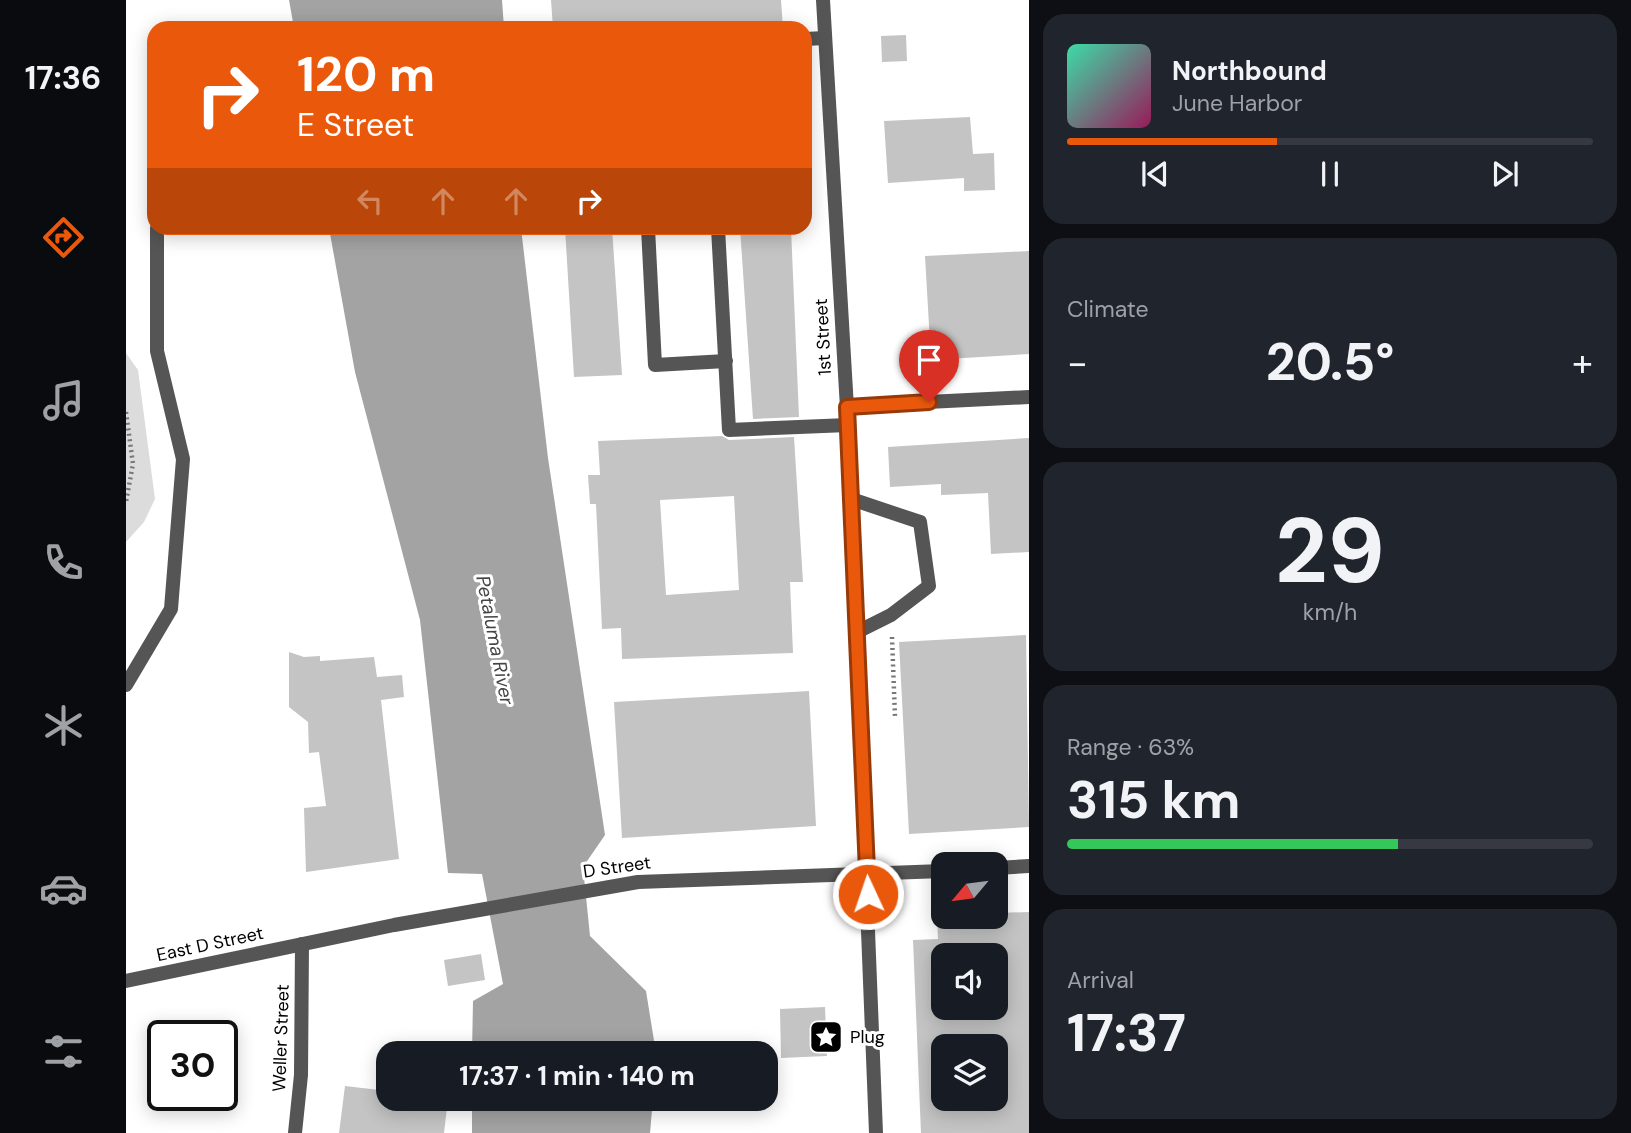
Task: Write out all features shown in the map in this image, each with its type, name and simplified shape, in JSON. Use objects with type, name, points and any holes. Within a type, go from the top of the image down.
[{"type":"street","name":"1st Street","points":[[823,0],[848,425],[876,1133]]},
{"type":"street","points":[[812,39],[825,38]]},
{"type":"street","points":[[126,685],[172,609],[183,458],[157,351],[157,235]]},
{"type":"street","points":[[648,235],[656,365],[726,361]]},
{"type":"street","points":[[718,235],[729,430],[848,425]]},
{"type":"street","points":[[847,407],[1029,397]]},
{"type":"street","points":[[851,499],[919,522],[929,586],[891,615],[857,632]]},
{"type":"street","points":[[1008,867],[1029,866]]},
{"type":"street","name":"D Street","points":[[302,944],[638,882],[931,872]]},
{"type":"street","name":"East D Street","points":[[126,981],[302,944]]},
{"type":"street","name":"Weller Street","points":[[295,1133],[301,1075],[302,944]]},
{"type":"path","points":[[126,412],[133,464],[126,502]]},
{"type":"path","points":[[891,615],[895,717]]},
{"type":"shaded area","points":[[126,353],[138,370],[155,499],[144,522],[126,542]]},
{"type":"water","points":[[289,0],[502,0],[504,21],[293,21]]},
{"type":"water","name":"Petaluma River","points":[[330,235],[522,235],[548,458],[605,835],[583,867],[590,936],[646,991],[654,1041],[472,1041],[473,1001],[503,984],[482,874],[448,873],[420,620],[355,372]]},
{"type":"water","points":[[472,1111],[652,1111],[650,1133],[472,1133]]},
{"type":"building","points":[[551,0],[781,0],[782,21],[552,21]]},
{"type":"building","points":[[906,35],[907,61],[882,62],[881,36]]},
{"type":"building","points":[[970,117],[973,154],[994,153],[995,190],[964,191],[964,178],[888,183],[884,121]]},
{"type":"building","points":[[565,235],[612,235],[622,375],[574,377]]},
{"type":"building","points":[[740,235],[791,235],[799,417],[753,419]]},
{"type":"building","points":[[1029,251],[1029,354],[931,360],[925,256]]},
{"type":"building","points":[[722,436],[729,440],[794,437],[803,582],[790,582],[793,653],[622,659],[621,628],[602,629],[596,504],[590,504],[588,475],[600,475],[598,441]],"holes":[[[734,496],[739,590],[666,595],[660,500]]]},
{"type":"building","points":[[1029,438],[1029,552],[991,554],[988,493],[941,495],[941,484],[890,487],[888,447]]},
{"type":"building","points":[[1026,635],[1029,827],[909,834],[899,642]]},
{"type":"building","points":[[289,652],[304,657],[320,656],[320,661],[374,657],[377,677],[402,675],[404,697],[381,700],[399,859],[306,872],[304,808],[326,806],[319,752],[309,753],[308,722],[289,707]]},
{"type":"building","points":[[809,691],[816,826],[622,838],[614,702]]},
{"type":"building","points":[[1029,912],[1029,1133],[921,1133],[913,940],[938,939],[938,929],[1008,929],[1008,913]]},
{"type":"building","points":[[481,954],[485,980],[448,986],[444,960]]},
{"type":"building","points":[[825,1007],[827,1056],[781,1058],[780,1009]]},
{"type":"building","points":[[345,1086],[376,1090],[376,1111],[447,1111],[444,1133],[339,1133]]},
{"type":"place","name":"Plug","points":[[826,1037]]},
{"type":"route","points":[[868,894],[847,407],[929,402]]}]
